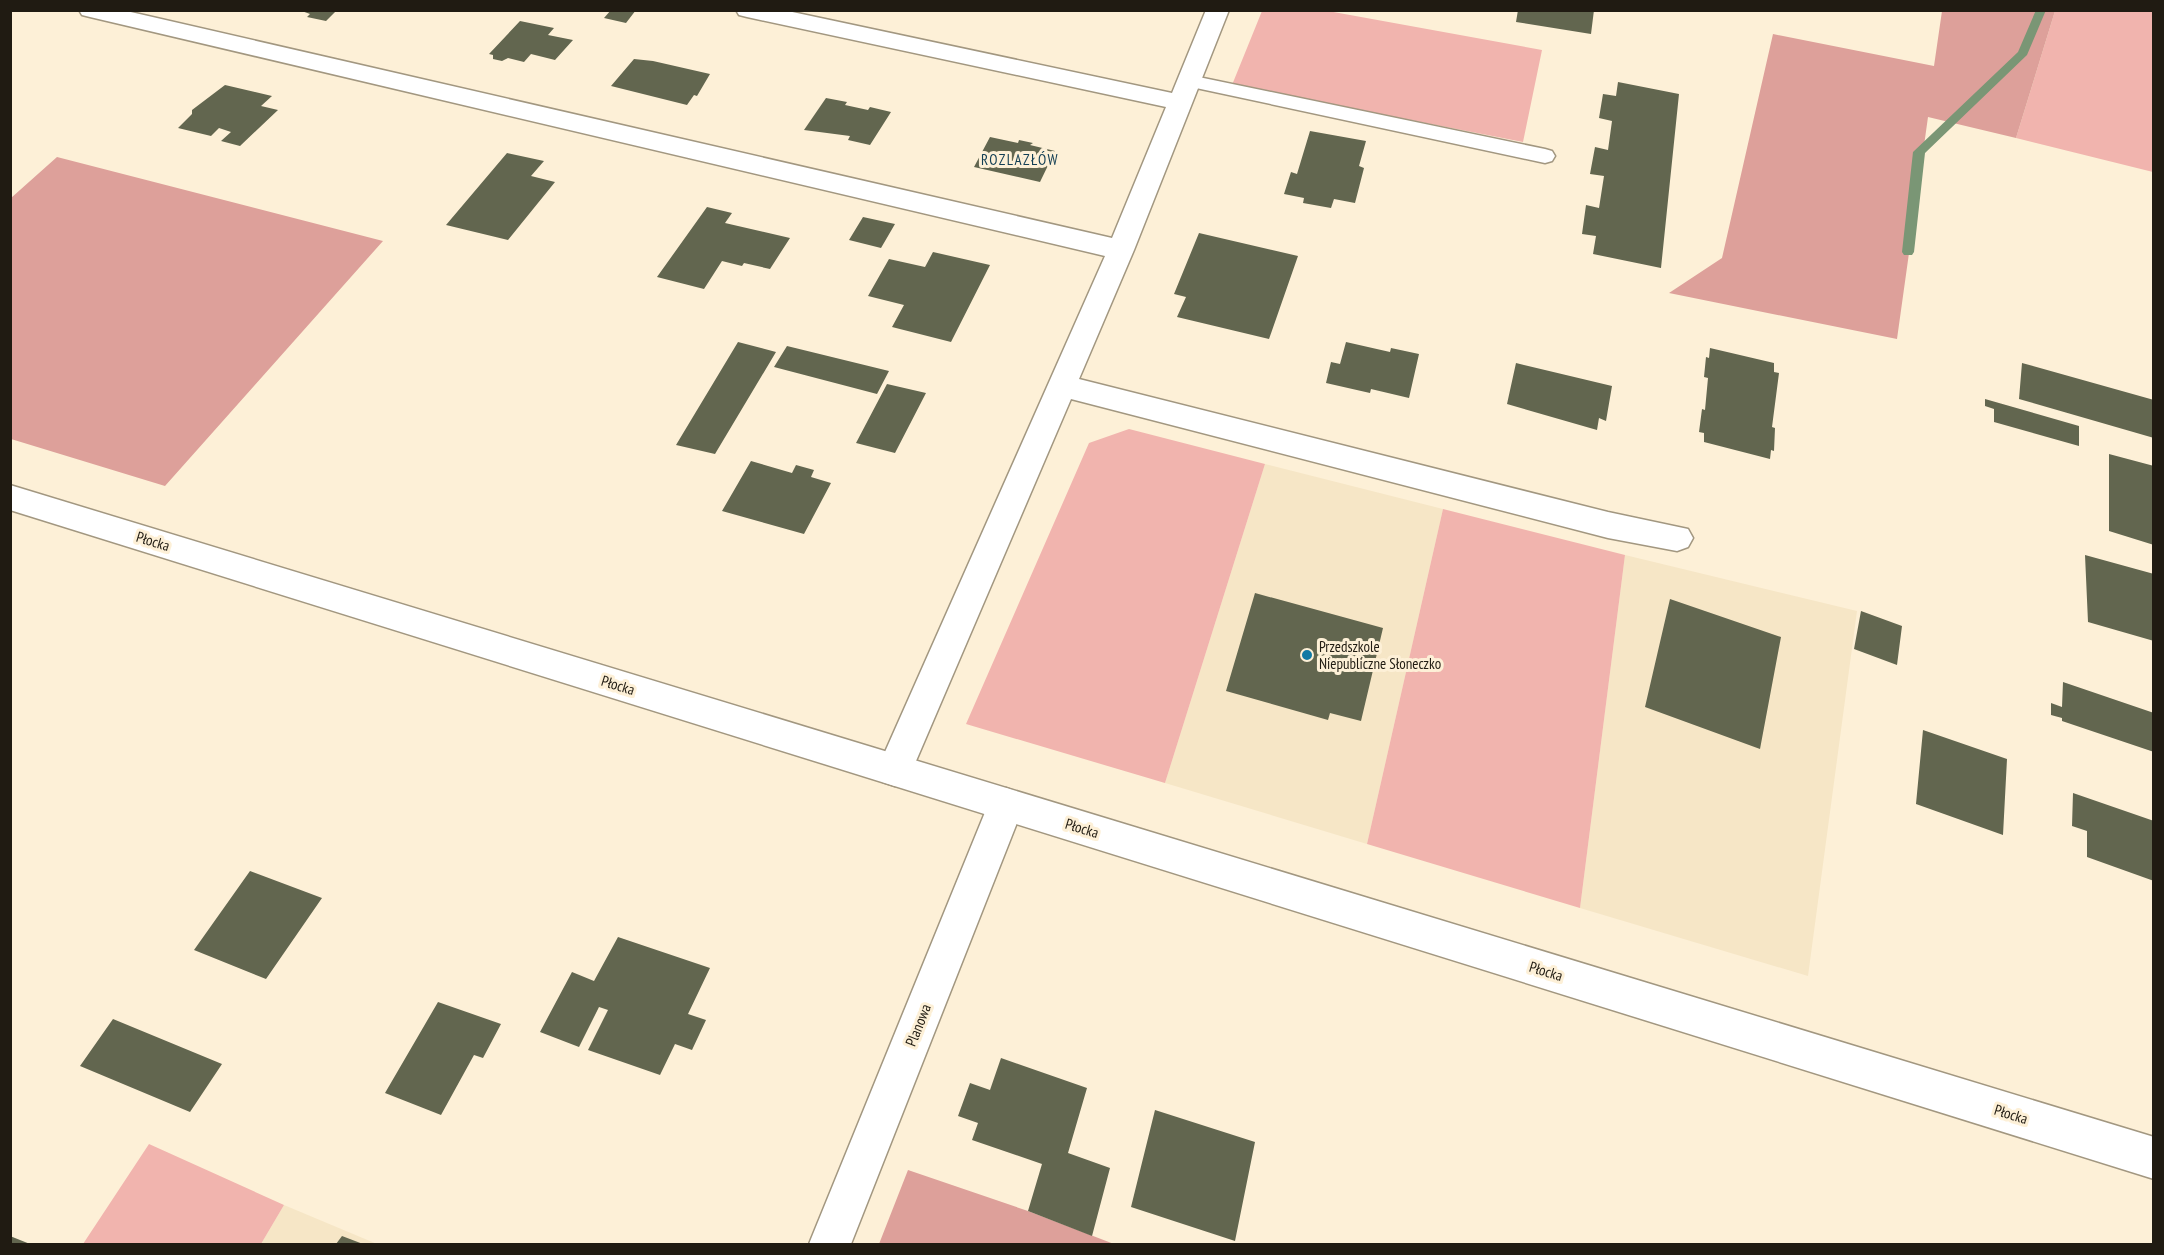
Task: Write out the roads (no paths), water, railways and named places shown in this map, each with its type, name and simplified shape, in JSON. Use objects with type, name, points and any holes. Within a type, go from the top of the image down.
[{"type":"street","points":[[90,10],[1121,250]]},
{"type":"street","points":[[747,10],[1184,92]]},
{"type":"street","points":[[895,770],[1121,250],[1218,10]]},
{"type":"street","points":[[1063,386],[1608,525],[1677,538]]},
{"type":"street","name":"Płocka","points":[[10,497],[2154,1158]]},
{"type":"street","name":"Planowa","points":[[830,1245],[1006,805]]},
{"type":"lane","points":[[1184,92],[1545,156]]},
{"type":"waterway","points":[[1908,252],[1919,152],[2023,53],[2041,10]]},
{"type":"place","name":"Przedszkole Niepubliczne Słoneczko","points":[[1307,655]]},
{"type":"district","name":"ROZLAZŁÓW","points":[[1020,159]]}]
